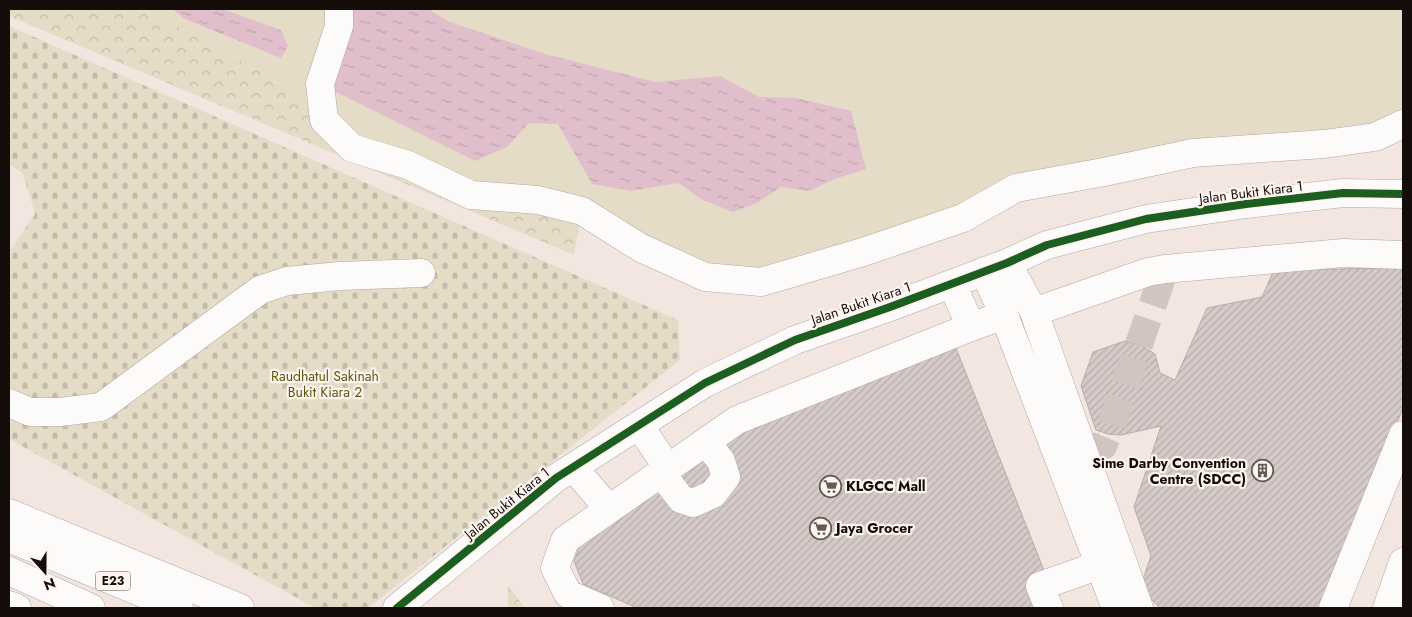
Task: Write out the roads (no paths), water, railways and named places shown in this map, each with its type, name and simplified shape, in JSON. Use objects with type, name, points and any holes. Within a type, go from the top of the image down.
[{"type":"main road","points":[[339,9],[339,26],[320,84],[324,120],[352,148],[408,165],[472,195],[538,200],[582,211],[641,248],[705,277],[761,282],[863,252],[963,218],[1016,188],[1192,153],[1324,144],[1375,137],[1403,124]]},
{"type":"main road","name":"Jalan Bukit Kiara 1","points":[[397,608],[556,478],[705,383],[795,340],[952,284],[1046,245],[1146,219],[1246,204],[1343,193],[1403,194]]},
{"type":"main road","points":[[1034,312],[1148,272],[1165,269],[1343,253],[1403,254]]},
{"type":"main road","points":[[996,267],[1034,312],[1139,608]]},
{"type":"main road","points":[[996,267],[1004,315],[1116,608]]},
{"type":"main road","points":[[9,403],[30,412],[60,412],[101,407],[260,290],[288,281],[340,276],[421,273]]},
{"type":"main road","points":[[952,284],[971,327]]},
{"type":"main road","points":[[600,608],[568,594],[555,568],[564,540],[660,464],[706,442],[737,420],[1004,315]]},
{"type":"main road","points":[[639,426],[680,500],[693,503],[713,494],[726,477],[722,461],[706,442]]},
{"type":"main road","points":[[1333,608],[1403,435]]},
{"type":"main road","points":[[574,467],[603,502]]},
{"type":"main road","points":[[9,513],[240,608]]},
{"type":"main road","name":"E23","points":[[9,538],[179,608]]},
{"type":"main road","points":[[1387,608],[1403,562]]},
{"type":"main road","points":[[1050,608],[1040,586],[1100,565]]},
{"type":"main road","name":"E23","points":[[19,575],[91,608]]},
{"type":"main road","name":"Jalan Bukit Kiara 1","points":[[423,608],[435,578]]},
{"type":"main road","points":[[9,604],[17,608]]},
{"type":"water","points":[[172,9],[222,9],[281,30],[288,46],[281,58],[185,19]]},
{"type":"water","points":[[343,9],[428,9],[450,22],[545,54],[655,82],[720,76],[759,97],[796,98],[851,111],[866,169],[835,179],[809,191],[781,187],[757,203],[733,212],[703,200],[678,183],[631,191],[592,184],[558,124],[529,123],[507,147],[475,161],[322,85]]},
{"type":"tunnel","points":[[1085,452],[1103,446],[1165,269]]},
{"type":"place","name":"Sime Darby Convention Centre (SDCC)","points":[[1262,471]]},
{"type":"place","name":"KLGCC Mall","points":[[830,486]]},
{"type":"place","name":"Jaya Grocer","points":[[820,528]]},
{"type":"park label","name":"Raudhatul Sakinah Bukit Kiara 2","points":[[325,384]]}]
